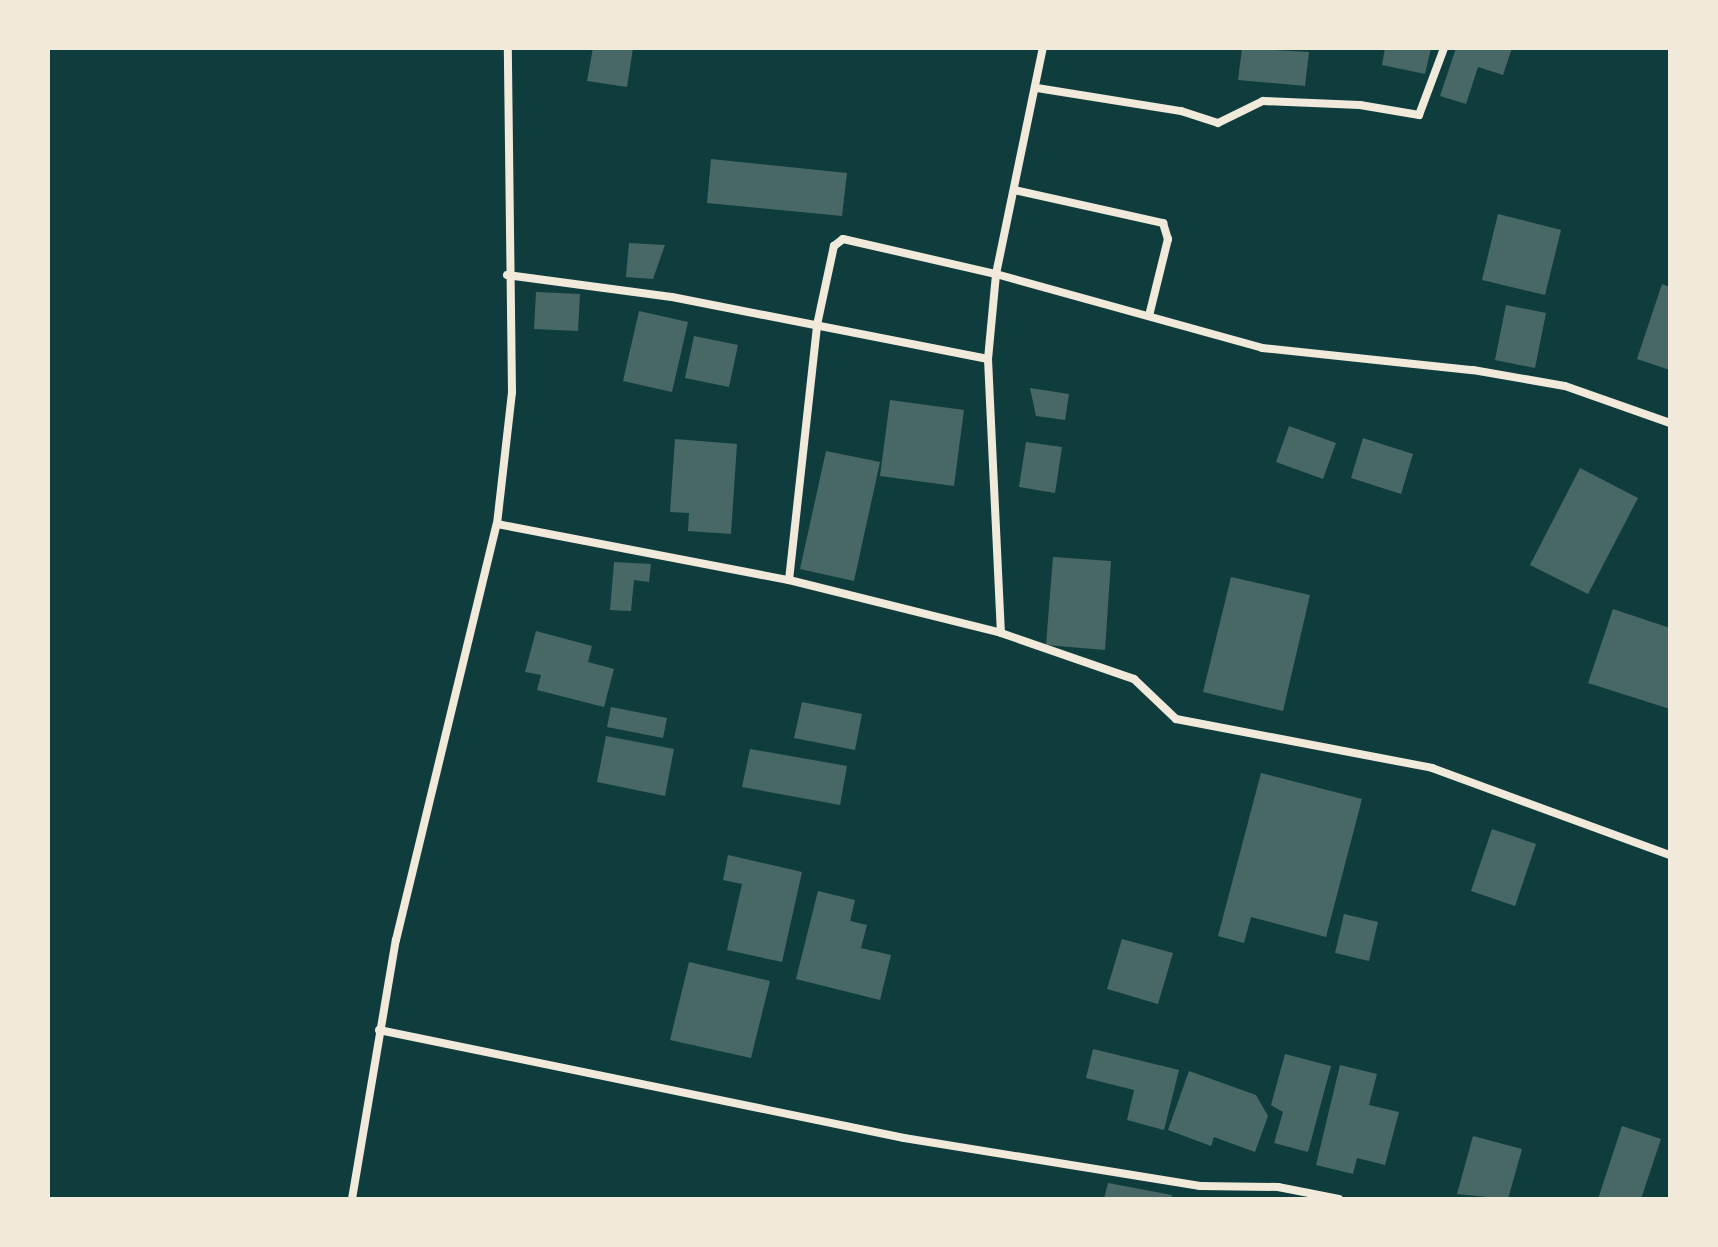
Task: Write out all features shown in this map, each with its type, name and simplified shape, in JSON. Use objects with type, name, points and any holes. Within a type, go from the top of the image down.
[{"type":"street","points":[[352,1199],[379,1030],[497,524],[512,392],[507,275],[508,48]]},
{"type":"street","points":[[1001,633],[988,359],[996,274],[1043,48]]},
{"type":"street","points":[[1037,88],[1181,111],[1218,123],[1263,101],[1360,105],[1419,115],[1444,48]]},
{"type":"street","points":[[1014,190],[1163,223],[1168,239],[1149,316]]},
{"type":"street","points":[[789,580],[817,325],[834,246],[843,239],[996,274],[1262,348],[1473,370],[1565,386],[1670,423]]},
{"type":"street","points":[[507,275],[672,297],[988,359]]},
{"type":"street","points":[[497,524],[789,580],[1001,633],[1134,679],[1176,719],[1432,768],[1670,855]]},
{"type":"street","points":[[379,1030],[904,1138],[1200,1186],[1278,1187],[1339,1199]]},
{"type":"building","points":[[593,48],[633,48],[627,87],[587,81]]},
{"type":"building","points":[[1242,48],[1309,52],[1305,86],[1238,80]]},
{"type":"building","points":[[1385,48],[1431,48],[1425,74],[1382,65]]},
{"type":"building","points":[[1456,48],[1512,48],[1503,75],[1478,67],[1466,104],[1440,96]]},
{"type":"building","points":[[711,159],[847,173],[842,216],[707,203]]},
{"type":"building","points":[[1498,214],[1561,230],[1545,295],[1482,280]]},
{"type":"building","points":[[629,243],[665,245],[653,279],[626,277]]},
{"type":"building","points":[[1662,284],[1670,287],[1670,370],[1637,359]]},
{"type":"building","points":[[536,292],[580,294],[578,331],[534,329]]},
{"type":"building","points":[[1506,305],[1546,313],[1535,368],[1495,360]]},
{"type":"building","points":[[639,311],[688,322],[672,392],[623,381]]},
{"type":"building","points":[[694,336],[738,345],[729,387],[685,378]]},
{"type":"building","points":[[1030,388],[1069,394],[1065,420],[1036,416]]},
{"type":"building","points":[[890,400],[964,410],[954,486],[880,476]]},
{"type":"building","points":[[1289,426],[1336,443],[1323,479],[1276,462]]},
{"type":"building","points":[[1363,438],[1413,454],[1401,494],[1351,478]]},
{"type":"building","points":[[675,439],[737,444],[731,534],[688,531],[689,513],[670,512]]},
{"type":"building","points":[[1026,442],[1062,447],[1055,493],[1019,487]]},
{"type":"building","points":[[826,451],[880,462],[854,581],[800,569]]},
{"type":"building","points":[[1580,468],[1638,498],[1588,594],[1530,565]]},
{"type":"building","points":[[1053,557],[1111,561],[1105,650],[1046,645]]},
{"type":"building","points":[[614,562],[651,564],[649,582],[634,580],[631,611],[610,610]]},
{"type":"building","points":[[1231,577],[1310,595],[1283,711],[1203,692]]},
{"type":"building","points":[[1613,609],[1670,628],[1670,709],[1588,683]]},
{"type":"building","points":[[536,631],[592,646],[588,662],[614,669],[604,707],[537,690],[541,675],[525,672]]},
{"type":"building","points":[[802,702],[862,714],[855,750],[794,738]]},
{"type":"building","points":[[611,707],[667,718],[663,738],[607,727]]},
{"type":"building","points":[[606,736],[674,749],[665,796],[597,782]]},
{"type":"building","points":[[750,749],[847,766],[840,805],[742,787]]},
{"type":"building","points":[[1261,773],[1362,799],[1326,937],[1251,917],[1244,943],[1218,936]]},
{"type":"building","points":[[1492,829],[1536,844],[1515,906],[1471,891]]},
{"type":"building","points":[[728,855],[802,872],[782,962],[727,950],[742,884],[723,880]]},
{"type":"building","points":[[818,891],[855,900],[850,921],[867,925],[861,948],[891,955],[880,1000],[796,979]]},
{"type":"building","points":[[1344,914],[1378,922],[1369,961],[1335,953]]},
{"type":"building","points":[[1122,939],[1173,953],[1158,1004],[1107,989]]},
{"type":"building","points":[[689,962],[770,981],[751,1058],[670,1040]]},
{"type":"building","points":[[1093,1049],[1179,1070],[1164,1130],[1127,1120],[1134,1090],[1086,1078]]},
{"type":"building","points":[[1285,1054],[1331,1066],[1308,1152],[1274,1143],[1283,1112],[1271,1105]]},
{"type":"building","points":[[1340,1065],[1377,1074],[1369,1105],[1399,1112],[1385,1165],[1357,1158],[1353,1174],[1316,1165]]},
{"type":"building","points":[[1189,1071],[1256,1095],[1268,1116],[1255,1152],[1214,1137],[1211,1146],[1168,1130]]},
{"type":"building","points":[[1622,1126],[1661,1139],[1641,1199],[1598,1199]]},
{"type":"building","points":[[1473,1136],[1522,1149],[1508,1199],[1457,1194]]},
{"type":"building","points":[[1108,1183],[1172,1195],[1171,1199],[1104,1199]]}]
